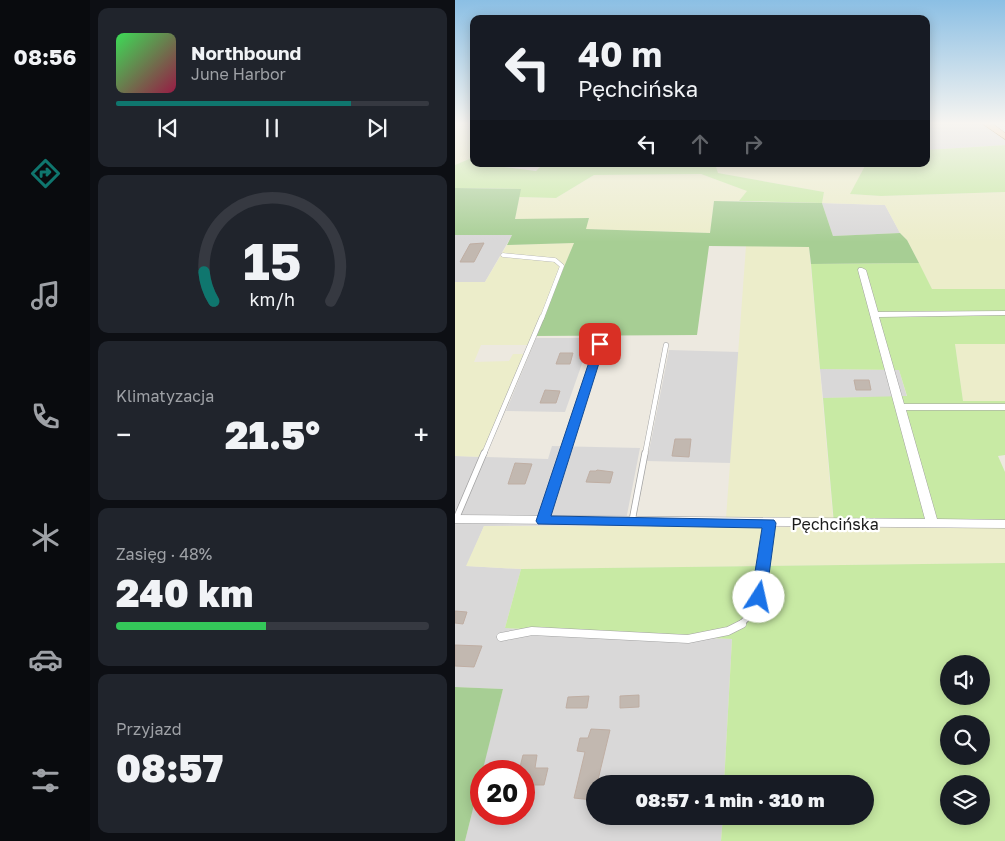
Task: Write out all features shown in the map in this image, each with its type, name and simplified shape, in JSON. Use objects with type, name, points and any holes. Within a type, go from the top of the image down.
[{"type":"street","points":[[862,270],[932,524]]},
{"type":"street","points":[[874,316],[1005,314]]},
{"type":"street","points":[[899,407],[1005,407]]},
{"type":"street","name":"Pęchcińska","points":[[456,520],[1005,524]]},
{"type":"lane","points":[[456,520],[562,270],[562,266],[555,260],[503,256]]},
{"type":"lane","points":[[543,521],[600,344]]},
{"type":"lane","points":[[632,522],[666,345]]},
{"type":"lane","points":[[501,637],[532,631],[688,639],[728,631],[741,624],[753,612],[762,581],[769,523]]},
{"type":"shaded area","points":[[822,203],[885,205],[900,233],[833,236]]},
{"type":"shaded area","points":[[455,235],[512,235],[485,282],[455,282]]},
{"type":"shaded area","points":[[536,338],[591,338],[565,412],[506,411]]},
{"type":"shaded area","points":[[669,350],[739,352],[731,463],[647,461]]},
{"type":"shaded area","points":[[820,369],[899,370],[907,397],[823,398]]},
{"type":"shaded area","points":[[552,446],[640,448],[625,525],[484,526],[467,566],[521,569],[505,628],[732,639],[724,775],[586,775],[586,825],[722,825],[721,841],[465,841],[470,821],[470,825],[535,825],[535,760],[485,760],[503,689],[455,687],[455,456],[548,459]]},
{"type":"green space","points":[[470,163],[470,167],[504,167],[536,171],[540,167],[716,167],[718,173],[824,192],[822,203],[739,201],[747,191],[701,174],[594,175],[556,198],[519,197],[520,189],[455,188],[455,165]]},
{"type":"green space","points":[[930,163],[1005,163],[1005,192],[881,196],[850,194],[864,167],[930,167]]},
{"type":"green space","points":[[716,167],[864,167],[851,194],[881,196],[1005,192],[1005,289],[932,289],[907,240],[900,233],[885,205],[822,203],[824,192],[717,173]]},
{"type":"green space","points":[[701,174],[748,191],[739,201],[714,201],[710,233],[585,229],[589,219],[515,219],[519,197],[556,198],[594,175]]},
{"type":"green space","points":[[455,188],[521,189],[515,219],[589,218],[586,229],[710,233],[714,201],[822,203],[833,236],[900,233],[907,240],[919,263],[811,264],[809,247],[709,246],[697,335],[535,336],[574,243],[507,245],[512,235],[455,235]]},
{"type":"green space","points":[[574,243],[531,345],[481,345],[474,362],[509,361],[513,354],[525,354],[483,457],[455,456],[455,282],[485,282],[507,245]]},
{"type":"green space","points":[[746,246],[809,247],[833,519],[726,518]]},
{"type":"green space","points":[[919,263],[932,289],[1005,289],[1005,344],[955,344],[963,401],[1005,401],[1005,455],[998,456],[1005,472],[1005,522],[834,524],[823,398],[907,396],[899,370],[820,369],[811,264]]},
{"type":"green space","points":[[955,344],[1005,344],[1005,401],[963,401]]},
{"type":"green space","points":[[484,526],[1005,528],[1005,563],[521,569],[466,566]]},
{"type":"green space","points":[[1005,563],[1005,841],[721,841],[722,825],[874,825],[874,775],[724,775],[732,639],[505,628],[521,569]]},
{"type":"green space","points":[[455,687],[503,689],[485,760],[470,760],[470,821],[465,841],[455,841]]},
{"type":"building","points":[[484,243],[474,262],[460,262],[470,244]]},
{"type":"building","points":[[560,353],[573,353],[570,364],[556,364]]},
{"type":"building","points":[[854,380],[869,380],[871,390],[856,390]]},
{"type":"building","points":[[545,390],[560,391],[556,403],[540,403]]},
{"type":"building","points":[[675,439],[691,439],[689,457],[672,456]]},
{"type":"building","points":[[515,463],[532,464],[525,484],[508,484]]},
{"type":"building","points":[[590,471],[613,472],[610,483],[586,482]]},
{"type":"building","points":[[455,611],[467,612],[463,624],[455,623]]},
{"type":"building","points":[[455,645],[482,646],[474,667],[455,666]]},
{"type":"building","points":[[639,695],[639,707],[620,708],[620,696]]},
{"type":"building","points":[[589,696],[587,708],[566,708],[568,697]]},
{"type":"building","points":[[591,729],[610,730],[599,775],[586,775],[586,799],[574,798],[585,752],[577,751],[580,738],[588,738]]},
{"type":"building","points":[[523,755],[537,755],[535,768],[535,760],[522,760]]},
{"type":"building","points":[[535,768],[548,768],[544,785],[535,785]]},
{"type":"route","points":[[600,344],[543,521],[769,523],[759,597]]}]
